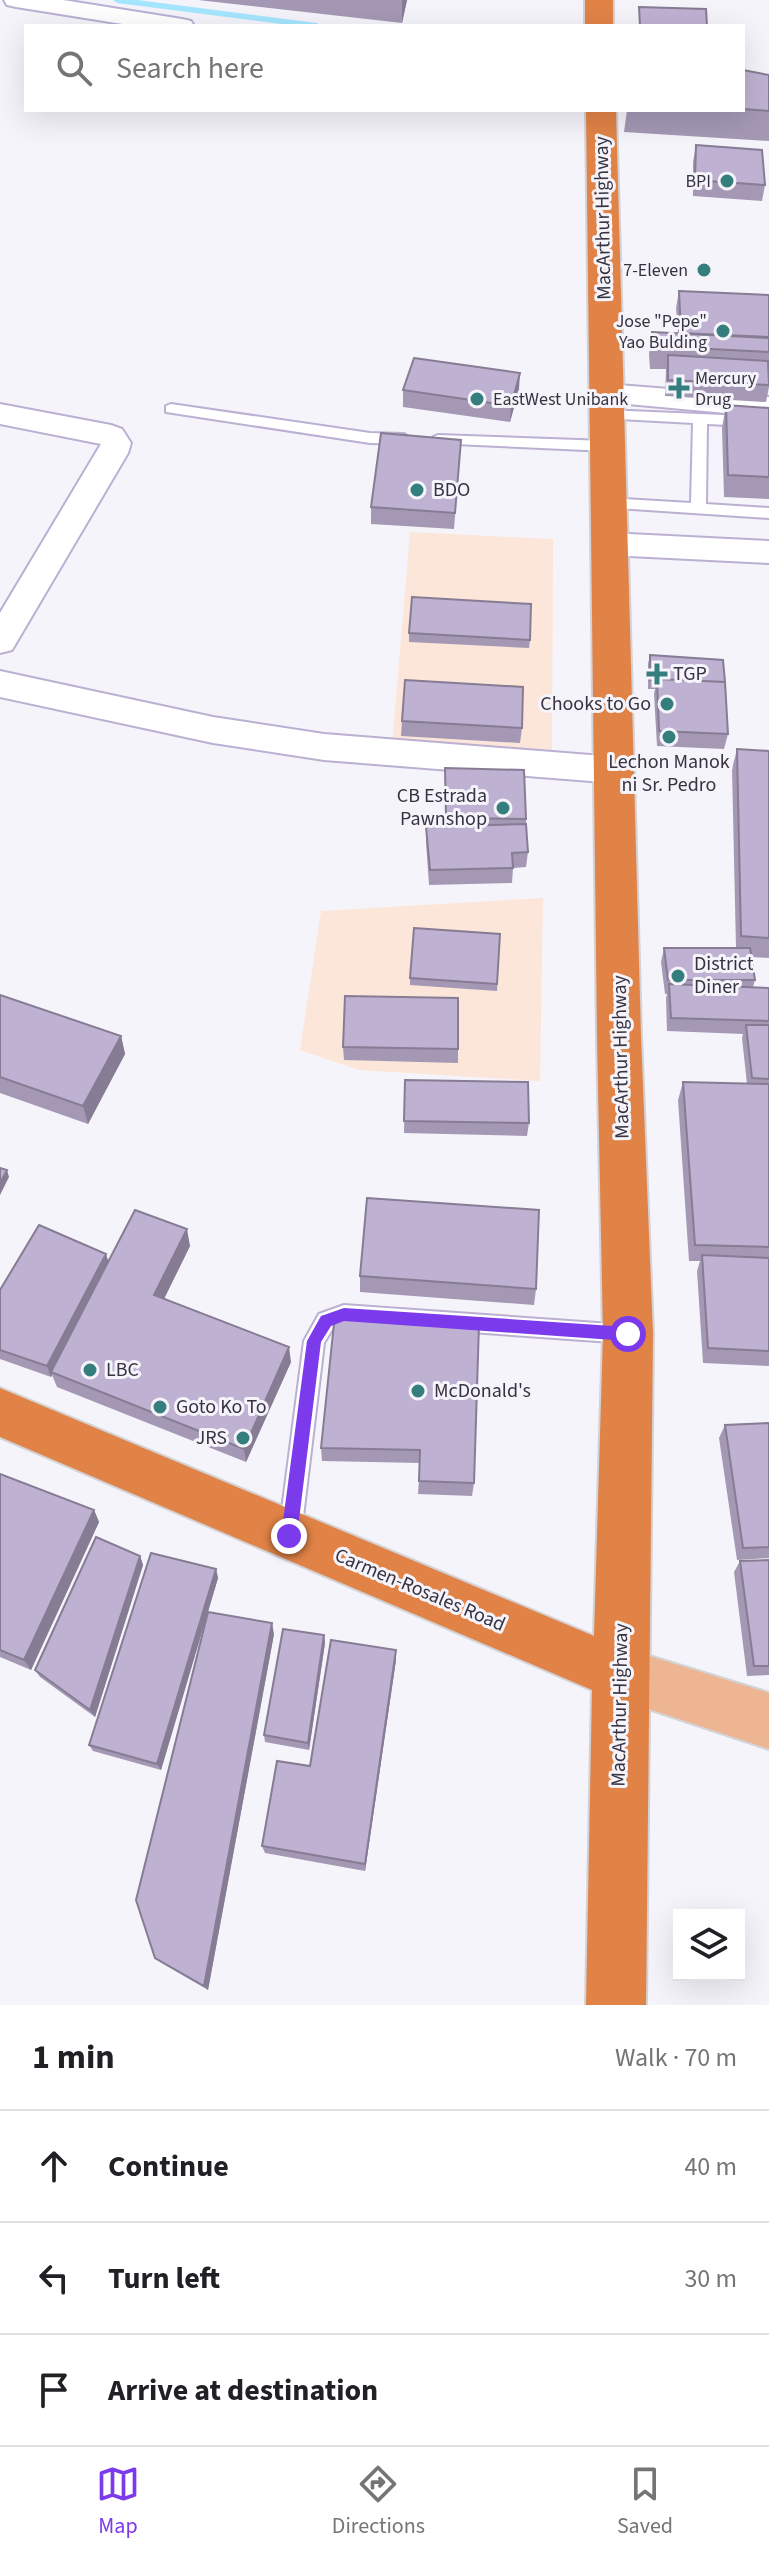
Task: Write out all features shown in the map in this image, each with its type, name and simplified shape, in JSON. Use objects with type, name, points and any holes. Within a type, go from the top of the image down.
[{"type":"highway","points":[[599,0],[599,24]]},
{"type":"highway","name":"MacArthur Highway","points":[[601,112],[607,503],[628,1334],[616,2005]]},
{"type":"highway","name":"Carmen-Rosales Road","points":[[0,1412],[620,1674]]},
{"type":"main road","points":[[620,1674],[769,1721]]},
{"type":"street","points":[[16,0],[169,24]]},
{"type":"street","points":[[606,418],[769,407]]},
{"type":"street","points":[[0,414],[100,432],[111,436],[116,443],[113,453],[0,641]]},
{"type":"street","points":[[609,544],[769,552]]},
{"type":"street","points":[[0,684],[213,730],[324,747],[616,770]]},
{"type":"lane","points":[[171,409],[370,438],[606,418],[769,422]]},
{"type":"lane","points":[[698,510],[700,418]]},
{"type":"lane","points":[[607,503],[769,513]]},
{"type":"lane","points":[[289,1536],[314,1341],[326,1321],[344,1314],[628,1334]]},
{"type":"shaded area","points":[[410,532],[553,539],[552,750],[392,744]]},
{"type":"shaded area","points":[[543,898],[540,1081],[359,1070],[300,1050],[321,911]]},
{"type":"building","points":[[639,7],[706,9],[707,24],[640,24]]},
{"type":"building","points":[[745,70],[769,75],[769,111],[745,109]]},
{"type":"building","points":[[696,145],[762,150],[765,185],[695,180]]},
{"type":"building","points":[[679,291],[769,295],[769,337],[681,333]]},
{"type":"building","points":[[652,332],[769,338],[769,352],[653,346]]},
{"type":"building","points":[[668,355],[768,361],[769,385],[668,380]]},
{"type":"building","points":[[414,358],[520,373],[511,406],[403,390]]},
{"type":"building","points":[[726,405],[769,408],[769,477],[728,475]]},
{"type":"building","name":"BDO","points":[[381,433],[461,440],[455,513],[371,507]]},
{"type":"building","points":[[412,597],[531,604],[530,640],[409,633]]},
{"type":"building","points":[[650,655],[723,660],[725,682],[650,680]]},
{"type":"building","points":[[657,679],[725,682],[728,734],[659,731]]},
{"type":"building","points":[[405,680],[523,687],[522,728],[402,721]]},
{"type":"building","points":[[737,749],[769,751],[769,938],[741,936]]},
{"type":"building","points":[[445,768],[524,770],[526,819],[446,818]]},
{"type":"building","points":[[526,824],[528,852],[512,853],[513,868],[430,870],[426,827]]},
{"type":"building","points":[[414,928],[500,934],[497,984],[410,978]]},
{"type":"building","points":[[664,948],[750,948],[755,980],[668,980]]},
{"type":"building","points":[[669,984],[769,988],[769,1021],[671,1018]]},
{"type":"building","points":[[0,995],[121,1036],[83,1106],[0,1077]]},
{"type":"building","points":[[345,996],[458,998],[458,1049],[343,1047]]},
{"type":"building","points":[[746,1025],[769,1025],[769,1079],[752,1078]]},
{"type":"building","points":[[405,1080],[528,1082],[529,1123],[404,1121]]},
{"type":"building","points":[[683,1082],[769,1084],[769,1247],[695,1245]]},
{"type":"building","points":[[0,1168],[7,1170],[0,1183]]},
{"type":"building","points":[[367,1198],[539,1210],[536,1289],[360,1276]]},
{"type":"building","points":[[135,1210],[187,1229],[154,1295],[289,1347],[244,1449],[51,1372]]},
{"type":"building","points":[[39,1225],[106,1254],[47,1366],[0,1350],[0,1290]]},
{"type":"building","points":[[702,1255],[769,1258],[769,1351],[708,1348]]},
{"type":"building","points":[[335,1314],[479,1324],[474,1483],[419,1481],[420,1450],[321,1448]]},
{"type":"building","points":[[769,1423],[769,1547],[743,1548],[725,1425]]},
{"type":"building","points":[[0,1474],[94,1510],[24,1660],[0,1650]]},
{"type":"building","points":[[96,1537],[140,1556],[90,1710],[35,1670]]},
{"type":"building","points":[[151,1553],[216,1569],[157,1764],[89,1745]]},
{"type":"building","points":[[769,1560],[769,1666],[754,1666],[740,1561]]},
{"type":"building","points":[[208,1612],[272,1623],[204,1986],[155,1958],[136,1900]]},
{"type":"building","points":[[283,1629],[324,1635],[308,1743],[264,1735]]},
{"type":"building","points":[[331,1640],[396,1650],[365,1864],[262,1846],[277,1761],[310,1766]]},
{"type":"waterway","points":[[117,0],[302,24]]},
{"type":"place","name":"BPI","points":[[727,181]]},
{"type":"place","name":"7-Eleven","points":[[704,270]]},
{"type":"place","name":"Jose \"Pepe\" Yao Bulding","points":[[723,331]]},
{"type":"place","name":"Mercury Drug","points":[[679,388]]},
{"type":"place","name":"EastWest Unibank","points":[[477,399]]},
{"type":"place","name":"BDO","points":[[417,490]]},
{"type":"place","name":"TGP","points":[[657,674]]},
{"type":"place","name":"Chooks to Go","points":[[667,704]]},
{"type":"place","name":"Lechon Manok ni Sr. Pedro","points":[[669,737]]},
{"type":"place","name":"CB Estrada Pawnshop","points":[[503,808]]},
{"type":"place","name":"District Diner","points":[[678,976]]},
{"type":"place","name":"LBC","points":[[90,1370]]},
{"type":"place","name":"McDonald's","points":[[418,1391]]},
{"type":"place","name":"Goto Ko To","points":[[160,1407]]},
{"type":"place","name":"JRS","points":[[243,1438]]},
{"type":"route","points":[[289,1536],[314,1341],[326,1321],[344,1314],[628,1334]]}]
